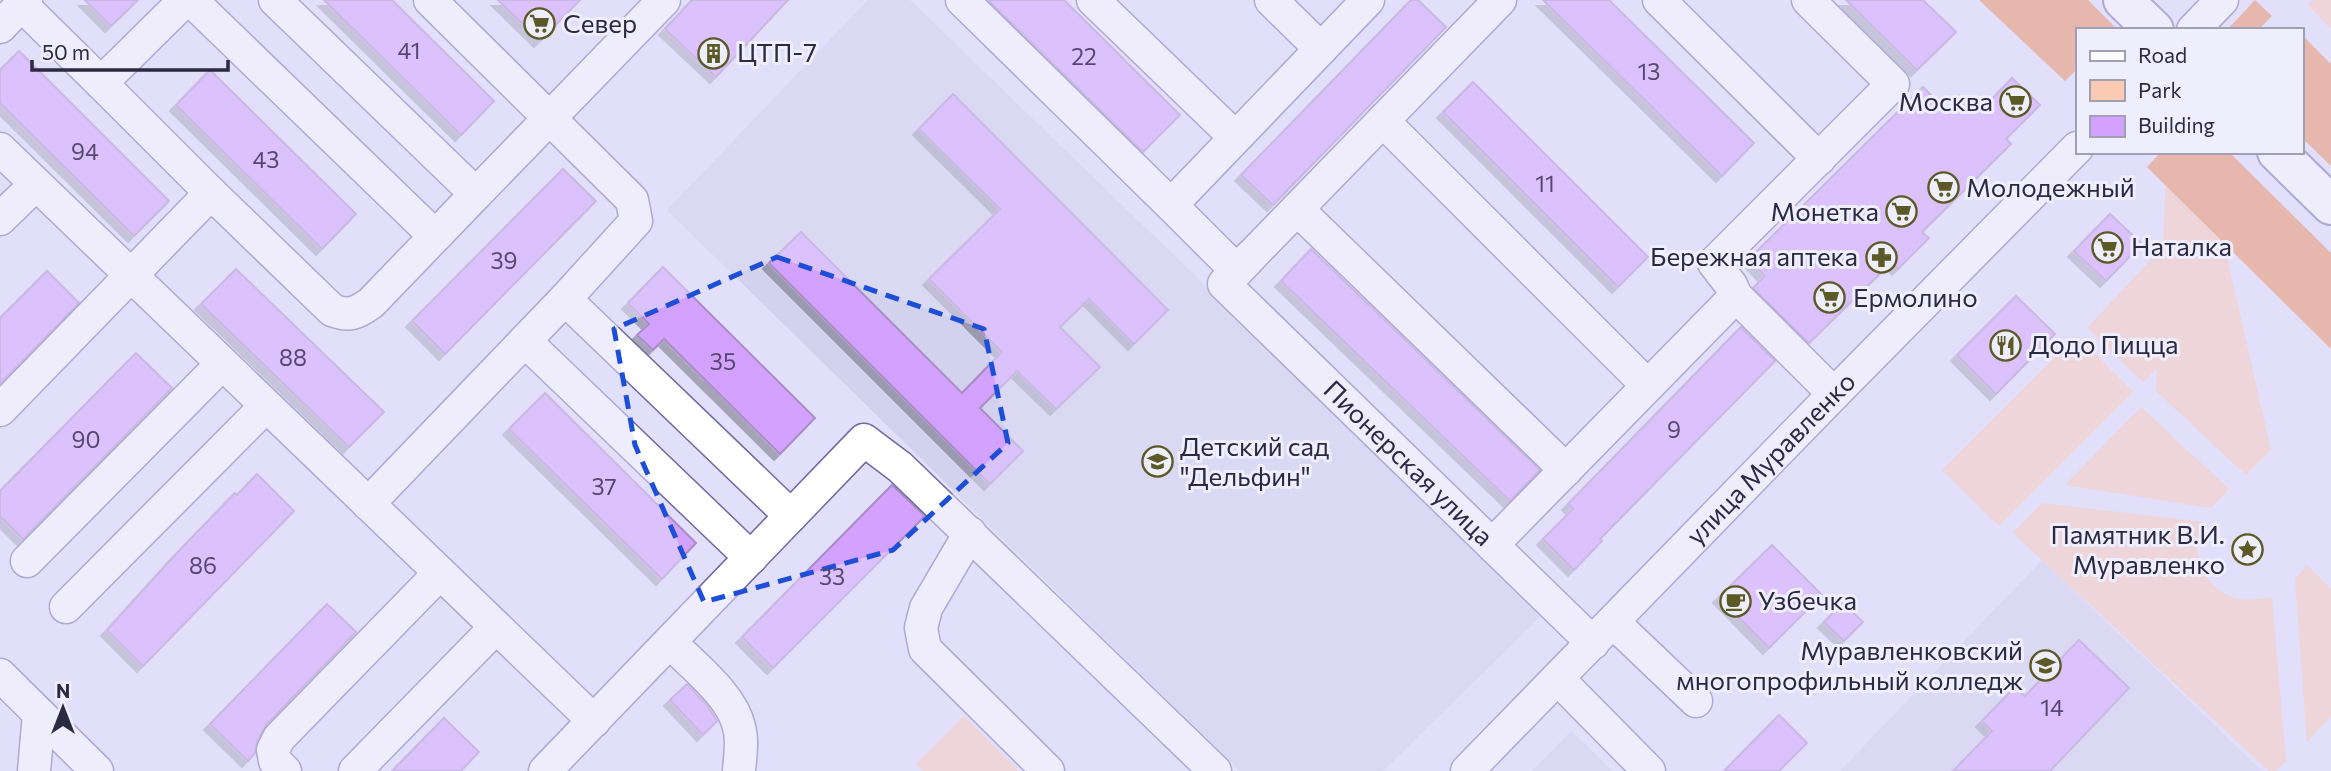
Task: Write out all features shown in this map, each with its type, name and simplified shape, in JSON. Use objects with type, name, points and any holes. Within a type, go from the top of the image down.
[{"type":"main road","points":[[2123,0],[2152,28]]},
{"type":"main road","points":[[2279,154],[2331,205]]},
{"type":"street","points":[[101,83],[185,0]]},
{"type":"street","points":[[191,0],[435,236]]},
{"type":"street","points":[[275,0],[476,194]]},
{"type":"street","points":[[368,504],[636,221],[632,200],[430,0]]},
{"type":"street","points":[[0,27],[24,2],[211,193],[332,310],[345,315],[359,312],[371,303],[664,0]]},
{"type":"street","points":[[962,0],[1237,271],[1500,0]]},
{"type":"street","points":[[1093,0],[1235,137]]},
{"type":"street","points":[[1271,0],[1321,49]]},
{"type":"street","points":[[1171,205],[1368,0]]},
{"type":"street","points":[[1659,0],[1819,159]]},
{"type":"street","points":[[1808,0],[1893,83],[1714,263],[1736,296],[1834,394]]},
{"type":"street","points":[[2195,28],[2222,0]]},
{"type":"street","points":[[1382,121],[1647,386]]},
{"type":"street","points":[[0,149],[594,721]]},
{"type":"street","name":"улица Муравленко","points":[[1467,771],[2076,149]]},
{"type":"street","points":[[0,219],[36,184]]},
{"type":"street","points":[[0,410],[211,193]]},
{"type":"street","points":[[1297,209],[1566,470]]},
{"type":"street","name":"Пионерская улица","points":[[1252,256],[1224,284],[1492,545],[1603,633],[1696,701]]},
{"type":"street","points":[[1492,545],[1736,296]]},
{"type":"street","points":[[565,299],[791,516]]},
{"type":"street","points":[[525,341],[751,558]]},
{"type":"street","points":[[27,561],[222,364]]},
{"type":"street","points":[[66,607],[266,405]]},
{"type":"street","points":[[545,771],[864,440],[900,467],[970,533],[1215,771]]},
{"type":"street","points":[[970,533],[926,608],[921,628],[925,649],[1048,771]]},
{"type":"street","points":[[285,771],[275,761],[273,750],[279,738],[440,573]]},
{"type":"street","points":[[355,771],[496,627]]},
{"type":"street","points":[[670,642],[733,709],[740,727],[739,771]]},
{"type":"street","points":[[0,676],[97,771]]},
{"type":"street","points":[[1558,679],[1649,771]]},
{"type":"street","points":[[34,771],[39,714]]},
{"type":"highlighted area","points":[[777,257],[984,329],[1008,443],[893,550],[704,602],[635,445],[614,329]]},
{"type":"shaded area","name":"Детский сад \"Дельфин\"","points":[[868,0],[910,0],[1544,613],[1383,771],[1240,771],[667,210]]},
{"type":"shaded area","points":[[1979,0],[2088,0],[2116,28],[2076,28],[2076,70],[2065,81]]},
{"type":"shaded area","points":[[2255,0],[2272,16],[2260,28],[2229,28]]},
{"type":"shaded area","points":[[2303,36],[2331,64],[2331,166],[2303,139]]},
{"type":"shaded area","points":[[2159,154],[2231,154],[2331,253],[2331,349],[2147,167]]},
{"type":"shaded area","name":"Муравленковский многопрофильный колледж","points":[[2042,560],[2262,771],[1840,771]]},
{"type":"shaded area","points":[[1571,731],[1613,771],[1532,771]]},
{"type":"green space","points":[[2313,0],[2331,0],[2331,29],[2308,5]]},
{"type":"green space","points":[[2167,154],[2203,154],[2271,450],[2246,475],[2156,391],[2157,368],[2143,382],[2087,328],[2163,247]]},
{"type":"green space","points":[[2077,335],[2133,392],[1999,526],[1942,470]]},
{"type":"green space","points":[[2141,407],[2229,489],[2211,508],[2065,485]]},
{"type":"green space","points":[[2042,503],[2202,522],[2197,546],[2199,558],[2209,580],[2217,589],[2240,599],[2272,597],[2286,761],[2276,771],[2269,771],[2013,533]]},
{"type":"green space","points":[[2307,565],[2331,589],[2331,716],[2307,742],[2295,579]]},
{"type":"green space","points":[[964,716],[1019,771],[923,771],[916,764]]},
{"type":"building","points":[[85,0],[138,0],[111,26]]},
{"type":"building","points":[[324,0],[392,0],[494,101],[461,135]]},
{"type":"building","name":"Север","points":[[498,0],[580,0],[540,41]]},
{"type":"building","name":"ЦТП-7","points":[[692,0],[788,0],[716,77],[665,29]]},
{"type":"building","points":[[988,0],[1064,0],[1180,115],[1143,152]]},
{"type":"building","points":[[1411,0],[1418,0],[1446,27],[1273,205],[1241,175]]},
{"type":"building","points":[[1543,0],[1609,0],[1754,143],[1722,176]]},
{"type":"building","points":[[1846,0],[1923,0],[1956,32],[1917,70]]},
{"type":"building","points":[[19,51],[169,201],[134,236],[0,103],[0,70]]},
{"type":"building","points":[[210,70],[356,214],[322,249],[176,105]]},
{"type":"building","points":[[2012,78],[2040,105],[2006,139],[2011,144],[1922,232],[1929,238],[1898,269],[1892,262],[1809,343],[1753,288],[1765,276],[1749,259],[1923,87],[1949,114],[1966,98],[1980,112]]},
{"type":"building","points":[[1473,82],[1648,257],[1618,287],[1443,112]]},
{"type":"building","points":[[953,94],[1168,310],[1134,344],[1089,299],[1060,327],[1100,367],[1056,409],[1017,371],[980,408],[1023,451],[990,484],[769,263],[801,232],[962,393],[1002,352],[929,279],[1000,209],[919,129]]},
{"type":"building","points":[[563,169],[596,201],[445,354],[412,321]]},
{"type":"building","name":"Наталка","points":[[2110,214],[2142,244],[2106,281],[2074,251]]},
{"type":"building","points":[[1311,249],[1540,470],[1510,501],[1281,281]]},
{"type":"building","points":[[663,267],[815,418],[780,454],[664,339],[653,350],[637,335],[649,324],[628,303]]},
{"type":"building","points":[[236,269],[384,412],[349,447],[201,304]]},
{"type":"building","points":[[47,271],[79,303],[0,384],[0,318]]},
{"type":"building","name":"Додо Пицца","points":[[2016,296],[2055,334],[1996,394],[1957,355]]},
{"type":"building","points":[[1741,327],[1775,361],[1600,539],[1602,541],[1574,570],[1543,539],[1573,509],[1568,504]]},
{"type":"building","points":[[136,353],[172,388],[23,539],[0,516],[0,491]]},
{"type":"building","points":[[545,393],[696,543],[662,579],[509,429]]},
{"type":"building","points":[[257,474],[294,511],[143,666],[107,630],[175,555]]},
{"type":"building","points":[[892,485],[925,516],[773,668],[742,637]]},
{"type":"building","points":[[1772,545],[1822,595],[1769,648],[1719,597]]},
{"type":"building","points":[[1843,603],[1863,622],[1844,641],[1824,622]]},
{"type":"building","points":[[327,604],[356,632],[266,725],[257,742],[255,753],[248,761],[210,724]]},
{"type":"building","points":[[2079,640],[2129,688],[2050,771],[1953,771],[1992,731],[1982,721],[2015,687],[2025,696]]},
{"type":"building","points":[[687,684],[706,704],[717,721],[703,735],[670,700]]},
{"type":"building","points":[[1779,715],[1807,743],[1779,771],[1724,771]]},
{"type":"building","points":[[444,718],[479,752],[461,771],[392,771]]},
{"type":"place","name":"Север","points":[[540,24]]},
{"type":"place","name":"ЦТП-7","points":[[714,53]]},
{"type":"place","name":"Москва","points":[[2016,102]]},
{"type":"place","name":"Молодежный","points":[[1943,188]]},
{"type":"place","name":"Монетка","points":[[1902,212]]},
{"type":"place","name":"Наталка","points":[[2108,247]]},
{"type":"place","name":"Бережная аптека","points":[[1881,257]]},
{"type":"place","name":"Ермолино","points":[[1830,298]]},
{"type":"place","name":"Додо Пицца","points":[[2006,345]]},
{"type":"place","name":"Детский сад \"Дельфин\"","points":[[1157,462]]},
{"type":"place","name":"Памятник В.И. Муравленко","points":[[2248,550]]},
{"type":"place","name":"Узбечка","points":[[1735,601]]},
{"type":"place","name":"Муравленковский многопрофильный колледж","points":[[2046,666]]}]
